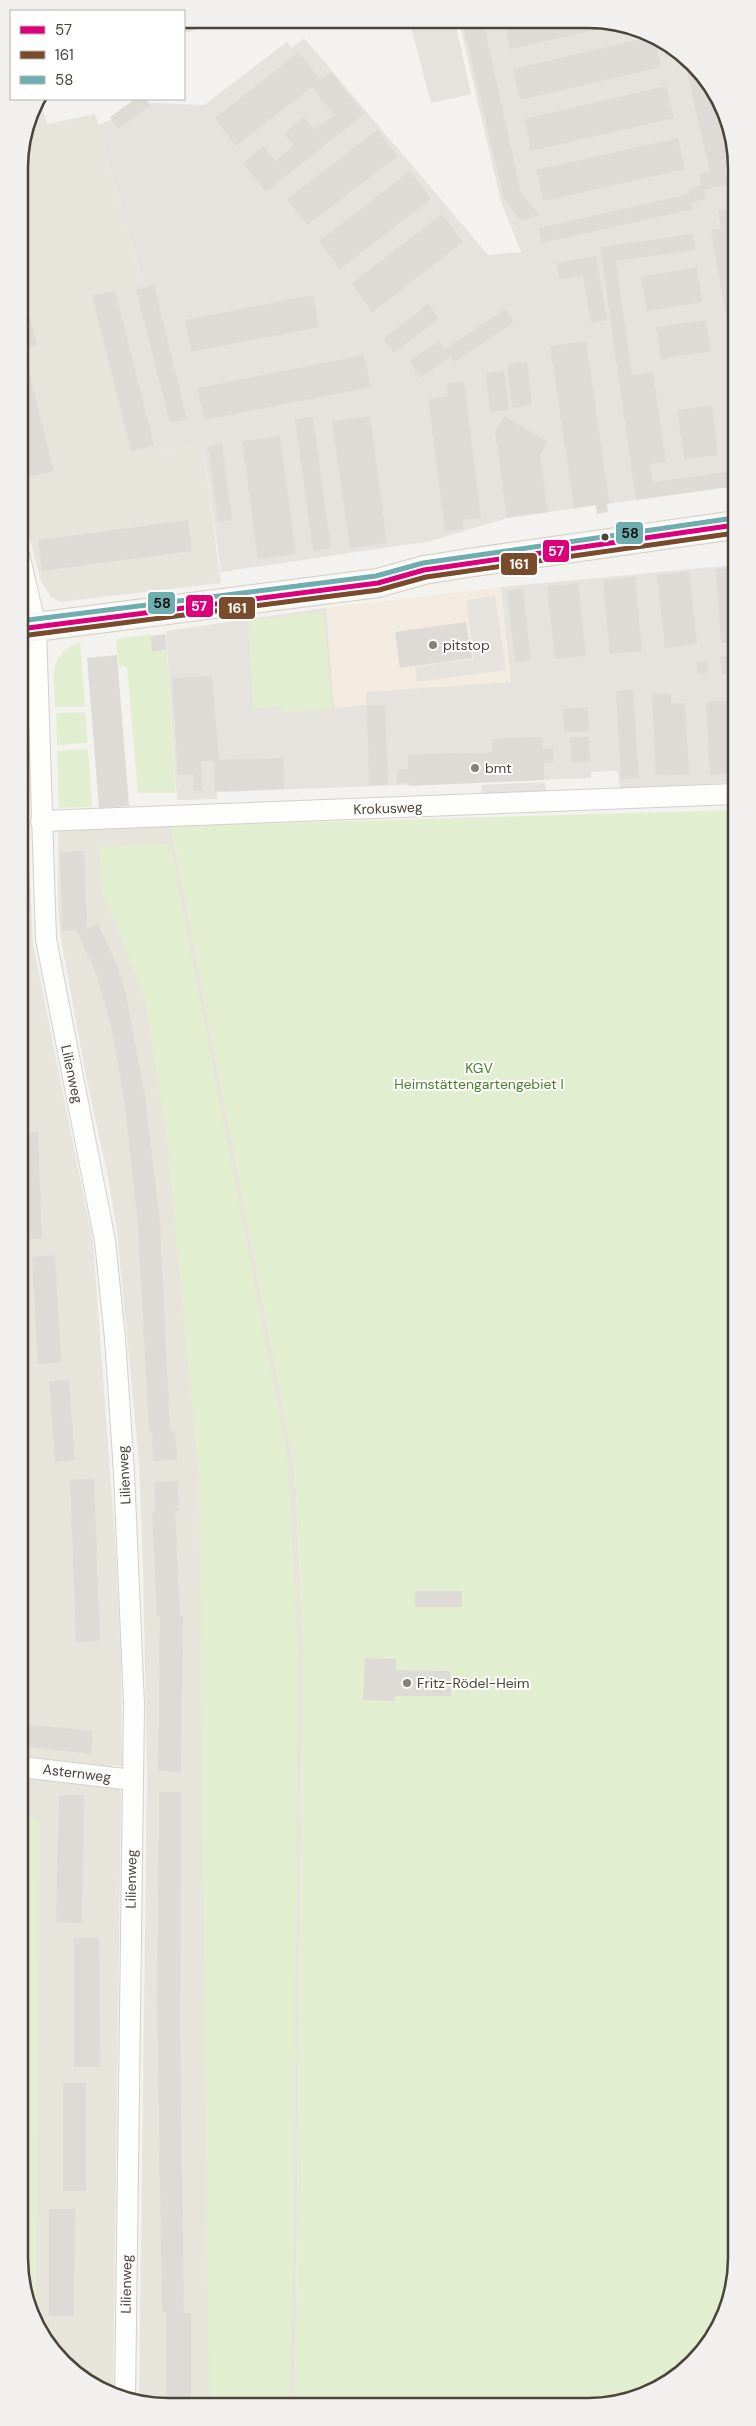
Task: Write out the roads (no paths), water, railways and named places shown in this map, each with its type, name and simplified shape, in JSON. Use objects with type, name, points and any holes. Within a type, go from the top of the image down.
[{"type":"main road","points":[[28,629],[378,583],[424,570],[459,564],[728,526]]},
{"type":"street","name":"Lilienweg","points":[[28,629],[41,821],[46,939],[97,1193],[111,1289],[124,1473],[133,1685],[125,2392]]},
{"type":"street","name":"Krokusweg","points":[[41,821],[728,794]]},
{"type":"street","name":"Asternweg","points":[[28,1768],[133,1780]]},
{"type":"place","name":"pitstop","points":[[433,645]]},
{"type":"place","name":"bmt","points":[[475,768]]},
{"type":"place","name":"Fritz-Rödel-Heim","points":[[407,1683]]},
{"type":"park label","name":"KGV Heimstättengartengebiet I","points":[[479,1076]]}]
